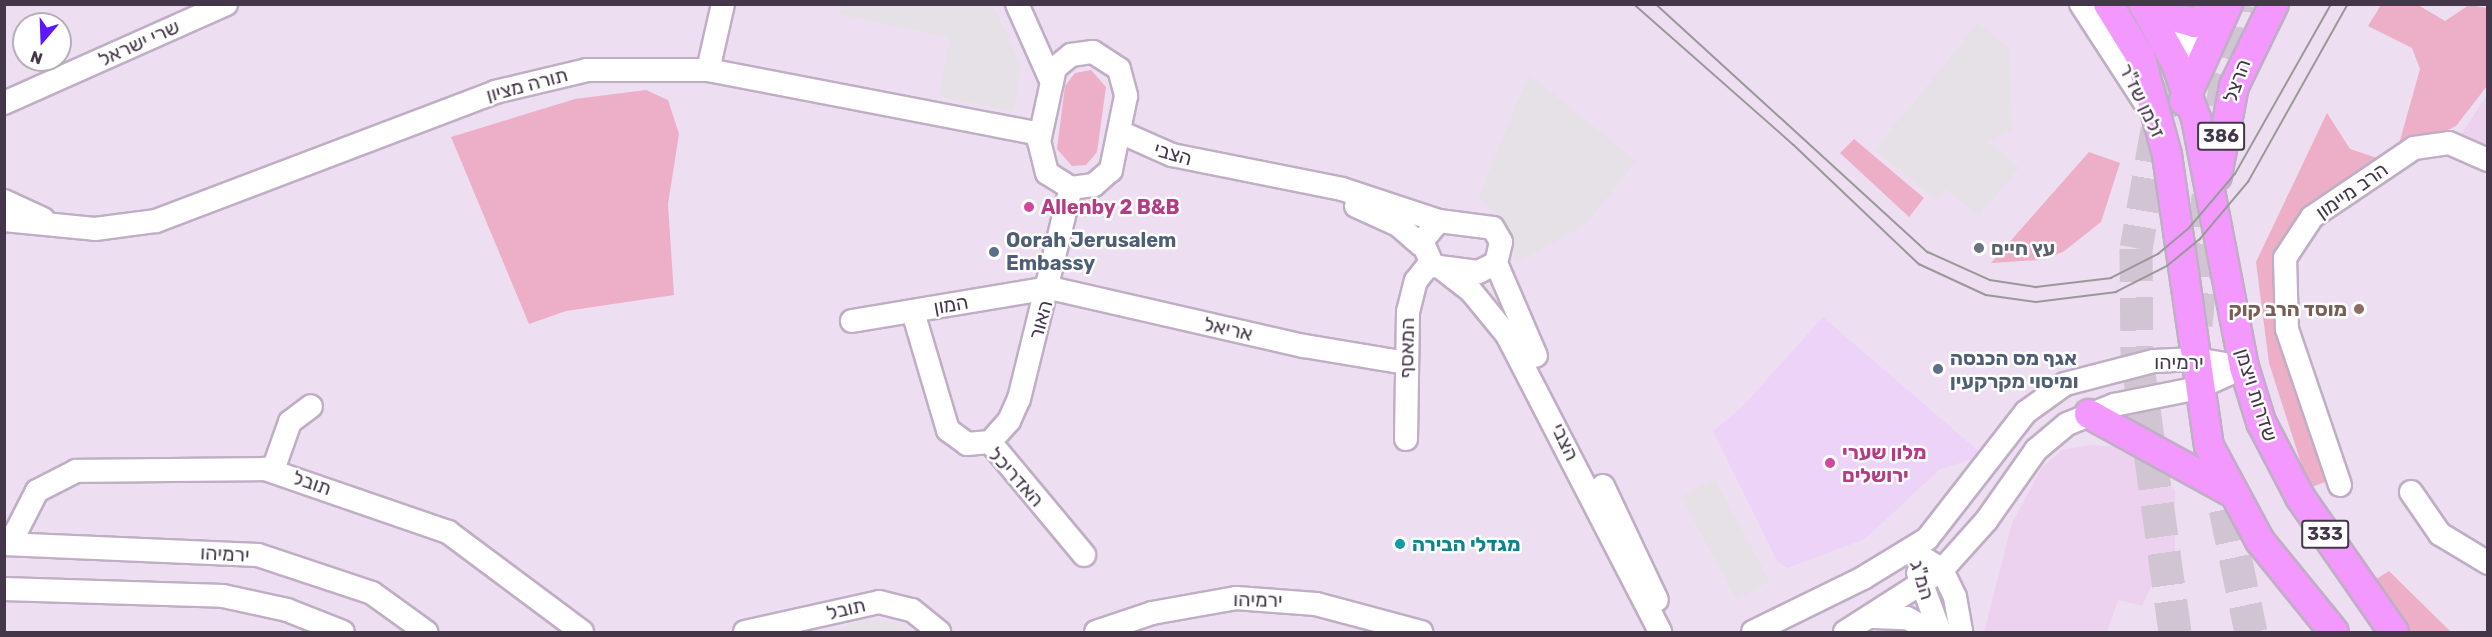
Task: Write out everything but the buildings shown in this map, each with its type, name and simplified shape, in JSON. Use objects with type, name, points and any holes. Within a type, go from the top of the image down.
[{"type":"main road","name":"זלמן שז\"ר","points":[[2108,4],[2140,56],[2167,155]]},
{"type":"main road","name":"הרצל","points":[[2167,155],[2187,90],[2227,4]]},
{"type":"main road","points":[[2160,10],[2201,21],[2227,4]]},
{"type":"main road","name":"הרצל","points":[[2218,235],[2216,183],[2228,103],[2274,4]]},
{"type":"main road","points":[[2160,10],[2187,90]]},
{"type":"main road","points":[[2198,64],[2206,161]]},
{"type":"main road","name":"שדרות ויצמן","points":[[2187,90],[2206,161],[2244,367],[2280,464],[2394,633]]},
{"type":"main road","points":[[2167,155],[2198,388],[2209,446],[2229,491],[2276,562],[2334,633]]},
{"type":"main road","points":[[2089,414],[2229,491]]},
{"type":"street","name":"שרי ישראל","points":[[9,102],[226,4]]},
{"type":"street","points":[[708,70],[723,4]]},
{"type":"street","points":[[1017,4],[1050,78],[1041,134],[1044,168],[1071,188],[1088,187],[1108,175],[1120,132],[1126,84],[1108,57],[1093,52],[1071,55],[1050,78]]},
{"type":"street","name":"זלמן שז\"ר","points":[[2081,4],[2125,64],[2167,155]]},
{"type":"street","points":[[2160,10],[2198,64]]},
{"type":"street","name":"תורה מציון","points":[[4,220],[66,228],[120,228],[156,221],[549,75],[708,70],[1041,134]]},
{"type":"street","name":"הצבי","points":[[1120,132],[1147,147],[1210,164],[1367,196],[1439,221],[1489,226],[1501,242],[1496,262],[1515,316],[1626,532],[1669,633]]},
{"type":"street","name":"הרב מיימון","points":[[2340,485],[2287,329],[2285,258],[2312,217],[2414,148],[2449,143],[2487,160]]},
{"type":"street","name":"הצבי","points":[[1299,182],[1398,225],[1432,260],[1471,291],[1507,335],[1660,633]]},
{"type":"street","name":"האור","points":[[990,442],[1009,421],[1019,399],[1050,288],[1071,188]]},
{"type":"street","name":"תורה מציון","points":[[4,201],[66,228]]},
{"type":"street","name":"המאסף","points":[[1406,439],[1410,296],[1432,260],[1426,230],[1439,221]]},
{"type":"street","points":[[1432,260],[1478,272],[1496,262]]},
{"type":"street","name":"המון","points":[[852,321],[1050,288]]},
{"type":"street","name":"אריאל","points":[[1050,288],[1304,346],[1407,363]]},
{"type":"street","name":"האדריכל","points":[[913,312],[948,430],[967,444],[990,442],[1084,555]]},
{"type":"street","name":"ירמיהו","points":[[1753,633],[1912,552],[1943,524],[2021,418],[2051,392],[2111,368],[2195,359],[2244,367]]},
{"type":"street","name":"ירמיהו","points":[[1845,633],[1874,617],[1942,570],[1986,521],[2036,450],[2089,414],[2198,388],[2244,367]]},
{"type":"street","points":[[273,471],[291,422],[311,406]]},
{"type":"street","name":"תובל","points":[[4,542],[24,518],[37,491],[76,471],[240,465],[273,471],[448,532],[582,633]]},
{"type":"street","points":[[2411,492],[2440,534],[2487,563]]},
{"type":"street","points":[[24,518],[27,534],[51,547]]},
{"type":"street","name":"ירמיהו","points":[[4,542],[51,547],[258,555],[372,593],[426,633]]},
{"type":"street","name":"המ\"ג","points":[[1912,552],[1942,570],[1955,597],[1961,633]]},
{"type":"street","name":"המ\"ג","points":[[1912,552],[1921,586],[1940,633]]},
{"type":"street","name":"ירמיהו","points":[[4,589],[213,595],[287,610],[343,633]]},
{"type":"street","name":"ירמיהו","points":[[1096,633],[1152,613],[1236,598],[1316,604],[1421,633]]},
{"type":"street","name":"תובל","points":[[745,633],[879,602],[912,610],[939,633]]},
{"type":"street","points":[[1874,617],[1907,618],[1932,633]]},
{"type":"shaded area","points":[[5,5],[2487,5],[2487,632],[5,632]]},
{"type":"shaded area","points":[[843,5],[993,5],[1021,65],[1014,112],[939,96],[950,38],[839,14]]},
{"type":"shaded area","points":[[2381,5],[2418,5],[2445,21],[2469,5],[2487,8],[2487,86],[2456,126],[2427,140],[2399,144],[2420,69],[2412,48],[2368,26]]},
{"type":"shaded area","points":[[1978,23],[2009,48],[2012,129],[1988,141],[2019,168],[1979,216],[1946,189],[1936,200],[1875,150]]},
{"type":"shaded area","points":[[1091,70],[1106,87],[1097,152],[1086,165],[1072,166],[1057,149],[1065,86],[1075,73]]},
{"type":"shaded area","points":[[1529,74],[1636,161],[1586,224],[1515,264],[1510,229],[1479,196]]},
{"type":"shaded area","points":[[646,90],[668,100],[679,134],[668,204],[674,295],[566,311],[529,324],[451,137],[575,99]]},
{"type":"shaded area","points":[[2487,95],[2487,150],[2460,136]]},
{"type":"shaded area","points":[[2327,113],[2350,149],[2377,158],[2311,207],[2280,262],[2328,481],[2309,488],[2269,363],[2256,262]]},
{"type":"shaded area","points":[[1854,139],[1924,198],[1909,217],[1840,153]]},
{"type":"shaded area","points":[[2089,152],[2120,163],[2101,222],[2063,252],[2040,260],[1991,263]]},
{"type":"shaded area","points":[[1823,317],[1983,455],[1939,470],[1865,539],[1787,568],[1777,561],[1713,431],[1742,407]]},
{"type":"shaded area","points":[[2090,445],[2119,447],[2175,490],[2175,564],[2156,576],[2142,606],[2118,600],[2107,632],[1984,632],[2012,523],[2042,467],[2064,449]]},
{"type":"shaded area","points":[[1715,479],[1769,581],[1736,599],[1681,497]]},
{"type":"shaded area","points":[[2389,571],[2451,632],[2407,632],[2370,583]]},
{"type":"shaded area","points":[[864,620],[898,623],[917,632],[828,632]]},
{"type":"tunnel","points":[[2222,107],[2237,4]]},
{"type":"tunnel","points":[[2174,33],[2136,248],[2137,358],[2175,632]]},
{"type":"tunnel","points":[[2196,325],[2209,185]]},
{"type":"tunnel","points":[[2215,461],[2251,632]]},
{"type":"tram line","points":[[1634,4],[1794,145],[1919,264],[1986,295],[2036,302],[2116,292],[2167,266],[2200,239],[2248,182],[2348,4]]},
{"type":"tram line","points":[[1656,4],[1928,252],[1990,280],[2036,287],[2111,278],[2158,254],[2189,228],[2235,174],[2331,4]]},
{"type":"place","name":"Allenby 2 B&B","points":[[1029,207]]},
{"type":"place","name":"עץ חיים","points":[[1979,248]]},
{"type":"place","name":"Oorah Jerusalem Embassy","points":[[994,252]]},
{"type":"place","name":"מוסד הרב קוק","points":[[2359,309]]},
{"type":"place","name":"אגף מס הכנסה ומיסוי מקרקעין","points":[[1938,369]]},
{"type":"place","name":"מלון שערי ירושלים","points":[[1830,463]]},
{"type":"place","name":"מגדלי הבירה","points":[[1400,544]]}]
